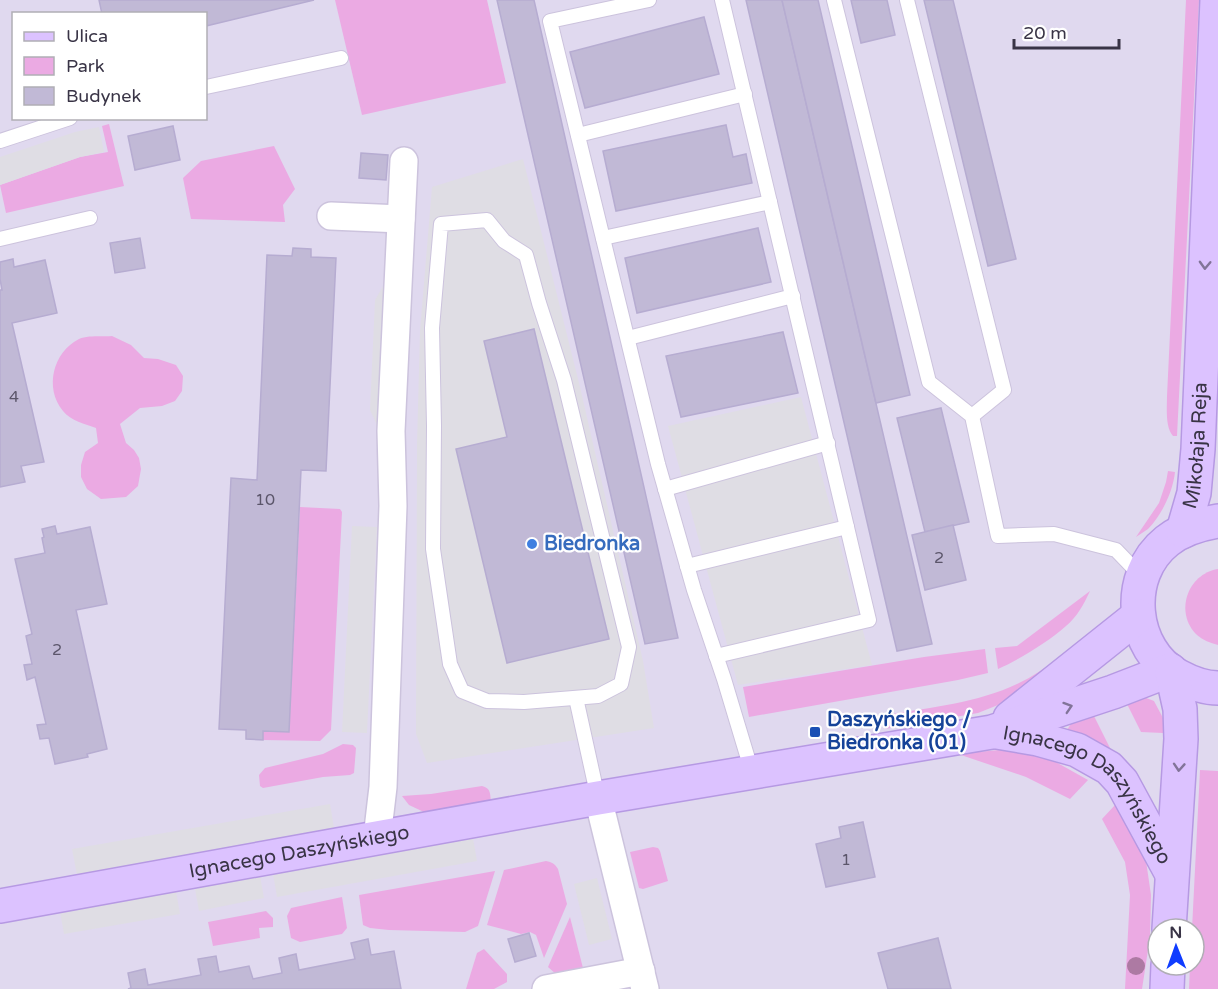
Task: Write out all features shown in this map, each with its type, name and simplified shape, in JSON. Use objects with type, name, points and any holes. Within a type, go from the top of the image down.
[{"type":"street","name":"Mikołaja Reja","points":[[1183,531],[1194,493],[1198,449],[1217,0]]},
{"type":"street","points":[[377,838],[383,787],[393,506],[391,431],[404,161]]},
{"type":"street","points":[[331,216],[401,219]]},
{"type":"street","points":[[1218,521],[1183,531],[1165,542],[1152,558],[1142,577],[1138,597],[1138,616],[1144,638],[1156,657],[1171,672],[1190,683],[1218,688]]},
{"type":"street","name":"Ignacego Daszyńskiego","points":[[992,732],[1138,616]]},
{"type":"street","points":[[1170,917],[1181,739],[1180,709],[1171,672]]},
{"type":"street","name":"Ignacego Daszyńskiego","points":[[0,906],[598,798],[992,732],[1171,672]]},
{"type":"street","name":"Ignacego Daszyńskiego","points":[[992,732],[1038,739],[1077,750],[1109,768],[1122,782],[1172,874]]},
{"type":"street","points":[[546,989],[643,980],[598,798]]},
{"type":"lane","points":[[649,0],[550,21],[665,489],[752,772]]},
{"type":"lane","points":[[716,656],[869,620],[722,0]]},
{"type":"lane","points":[[834,0],[928,382],[972,416],[998,536],[1054,534],[1116,550],[1142,577]]},
{"type":"lane","points":[[907,0],[1004,390],[972,416]]},
{"type":"lane","points":[[207,87],[341,58]]},
{"type":"lane","points":[[578,135],[745,94]]},
{"type":"lane","points":[[0,141],[64,120]]},
{"type":"lane","points":[[603,238],[771,202]]},
{"type":"lane","points":[[0,239],[90,218]]},
{"type":"lane","points":[[487,220],[504,241],[526,255],[538,303],[564,380],[629,647],[621,684],[598,696],[576,698],[524,702],[487,701],[462,692],[450,664],[433,549],[432,328],[441,224],[487,220]]},
{"type":"lane","points":[[627,338],[793,297]]},
{"type":"lane","points":[[665,489],[828,443]]},
{"type":"lane","points":[[687,566],[847,527]]},
{"type":"lane","points":[[576,698],[598,798]]},
{"type":"shaded area","points":[[0,0],[1218,0],[1218,989],[0,989]]},
{"type":"shaded area","points":[[99,127],[104,152],[80,157],[0,185],[0,157],[75,132]]},
{"type":"shaded area","points":[[523,159],[580,387],[643,661],[654,728],[427,763],[416,734],[417,444],[420,331],[432,187]]},
{"type":"shaded area","points":[[389,276],[382,436],[370,410],[375,300]]},
{"type":"shaded area","points":[[801,397],[872,665],[738,685],[668,426]]},
{"type":"shaded area","points":[[352,526],[377,527],[367,733],[342,732]]},
{"type":"shaded area","points":[[330,804],[334,828],[77,875],[72,849]]},
{"type":"shaded area","points":[[473,838],[477,861],[277,897],[273,874]]},
{"type":"shaded area","points":[[260,876],[264,898],[199,911],[195,889]]},
{"type":"shaded area","points":[[597,878],[612,939],[589,945],[574,884]]},
{"type":"shaded area","points":[[176,891],[180,914],[64,934],[60,912]]},
{"type":"green space","points":[[335,0],[487,0],[506,83],[362,115]]},
{"type":"green space","points":[[1186,0],[1199,0],[1177,436],[1173,436],[1168,423],[1167,396]]},
{"type":"green space","points":[[109,124],[124,186],[6,213],[0,185],[80,157],[108,152],[102,126]]},
{"type":"green space","points":[[274,146],[295,189],[283,205],[285,222],[191,219],[183,178],[201,161]]},
{"type":"green space","points":[[112,336],[131,345],[144,358],[158,359],[176,365],[183,376],[182,391],[175,401],[162,406],[140,408],[120,424],[126,443],[139,458],[141,469],[138,486],[126,497],[101,499],[87,489],[81,477],[81,465],[85,452],[98,443],[96,428],[74,420],[63,411],[57,402],[53,382],[58,361],[70,345],[83,338]]},
{"type":"green space","points":[[1168,471],[1175,472],[1166,502],[1148,529],[1136,537],[1159,503]]},
{"type":"green space","points":[[300,507],[340,509],[342,512],[331,730],[320,741],[263,740],[263,731],[289,732]]},
{"type":"green space","points":[[1218,569],[1218,645],[1197,635],[1190,626],[1185,606],[1187,596],[1198,578]]},
{"type":"green space","points":[[1090,591],[1074,619],[1066,626],[1033,650],[998,669],[995,648],[1017,646]]},
{"type":"green space","points":[[985,649],[988,673],[749,717],[743,687]]},
{"type":"green space","points":[[1055,661],[1057,663],[1008,701],[978,713],[885,729],[884,720],[887,715],[954,704],[1003,690],[1024,681]]},
{"type":"green space","points":[[1136,694],[1154,701],[1163,718],[1163,733],[1141,732],[1124,698]]},
{"type":"green space","points":[[1093,714],[1113,754],[1075,738],[1067,730],[1072,722]]},
{"type":"green space","points":[[343,744],[353,745],[356,748],[354,773],[263,788],[260,786],[259,775],[265,768],[323,754]]},
{"type":"green space","points":[[1000,750],[1026,752],[1054,761],[1088,780],[1070,799],[1026,777],[961,755]]},
{"type":"green space","points":[[1200,770],[1218,771],[1218,989],[1189,989],[1190,977],[1206,977],[1206,917],[1193,917]]},
{"type":"green space","points":[[482,786],[489,790],[491,801],[426,813],[409,805],[402,796],[431,794]]},
{"type":"green space","points":[[1116,804],[1145,854],[1151,895],[1150,917],[1146,917],[1146,963],[1142,989],[1125,989],[1130,895],[1125,862],[1102,819]]},
{"type":"green space","points":[[653,847],[660,851],[668,881],[643,889],[639,888],[630,852]]},
{"type":"green space","points":[[546,861],[558,869],[567,904],[544,958],[536,935],[530,932],[521,934],[487,925],[504,870]]},
{"type":"green space","points":[[495,871],[478,926],[465,932],[389,930],[363,925],[359,895]]},
{"type":"green space","points":[[342,897],[347,928],[342,934],[300,942],[291,938],[287,916],[291,908]]},
{"type":"green space","points":[[266,911],[273,918],[273,927],[259,928],[260,938],[213,946],[208,922]]},
{"type":"green space","points":[[570,917],[584,972],[556,974],[548,967]]},
{"type":"green space","points":[[484,949],[507,974],[507,982],[494,989],[466,989],[477,953]]},
{"type":"building","points":[[99,0],[314,0],[207,26],[207,12],[102,12]]},
{"type":"building","points":[[497,0],[534,0],[678,638],[645,644]]},
{"type":"building","points":[[746,0],[782,0],[932,644],[897,651]]},
{"type":"building","points":[[782,0],[818,0],[910,395],[876,403]]},
{"type":"building","points":[[851,0],[887,0],[895,35],[861,43]]},
{"type":"building","points":[[924,0],[953,0],[1016,259],[988,266]]},
{"type":"building","points":[[704,17],[719,74],[585,108],[570,52]]},
{"type":"building","points":[[726,125],[733,157],[746,154],[752,183],[616,211],[603,151]]},
{"type":"building","points":[[173,126],[180,160],[135,170],[128,136]]},
{"type":"building","points":[[361,153],[388,155],[386,180],[359,178]]},
{"type":"building","points":[[758,228],[771,282],[637,313],[625,258]]},
{"type":"building","points":[[140,238],[145,268],[115,273],[110,243]]},
{"type":"building","points":[[293,248],[311,249],[311,257],[336,258],[326,471],[301,470],[289,732],[263,731],[263,740],[246,739],[246,730],[219,729],[231,478],[257,480],[267,255],[292,256]]},
{"type":"building","points":[[13,259],[14,267],[45,260],[57,313],[12,323],[44,462],[21,466],[25,482],[0,487],[0,290],[2,290],[0,262]]},
{"type":"building","name":"Biedronka","points":[[534,329],[609,639],[507,663],[456,449],[507,437],[484,341]]},
{"type":"building","points":[[783,332],[798,393],[681,417],[666,356]]},
{"type":"building","points":[[941,408],[969,522],[925,532],[897,418]]},
{"type":"building","points":[[953,525],[966,580],[925,590],[912,535]]},
{"type":"building","points":[[55,526],[57,534],[90,527],[107,604],[76,610],[107,749],[87,754],[88,757],[55,764],[49,738],[40,739],[37,725],[46,724],[35,677],[27,680],[24,665],[32,664],[26,636],[32,634],[15,559],[45,553],[42,529]]},
{"type":"building","points":[[863,822],[875,877],[826,887],[816,844],[841,838],[839,827]]},
{"type":"building","points":[[529,933],[536,956],[515,962],[508,939]]},
{"type":"building","points":[[938,938],[951,989],[888,989],[878,953]]},
{"type":"building","points":[[368,939],[371,955],[394,951],[401,989],[128,989],[131,988],[128,973],[145,969],[148,985],[201,975],[198,959],[216,956],[219,972],[249,966],[253,979],[282,973],[279,958],[296,954],[299,970],[355,959],[351,943]]},
{"type":"place","name":"Biedronka","points":[[532,544]]},
{"type":"place","name":"Daszyńskiego / Biedronka (01)","points":[[815,732]]}]
